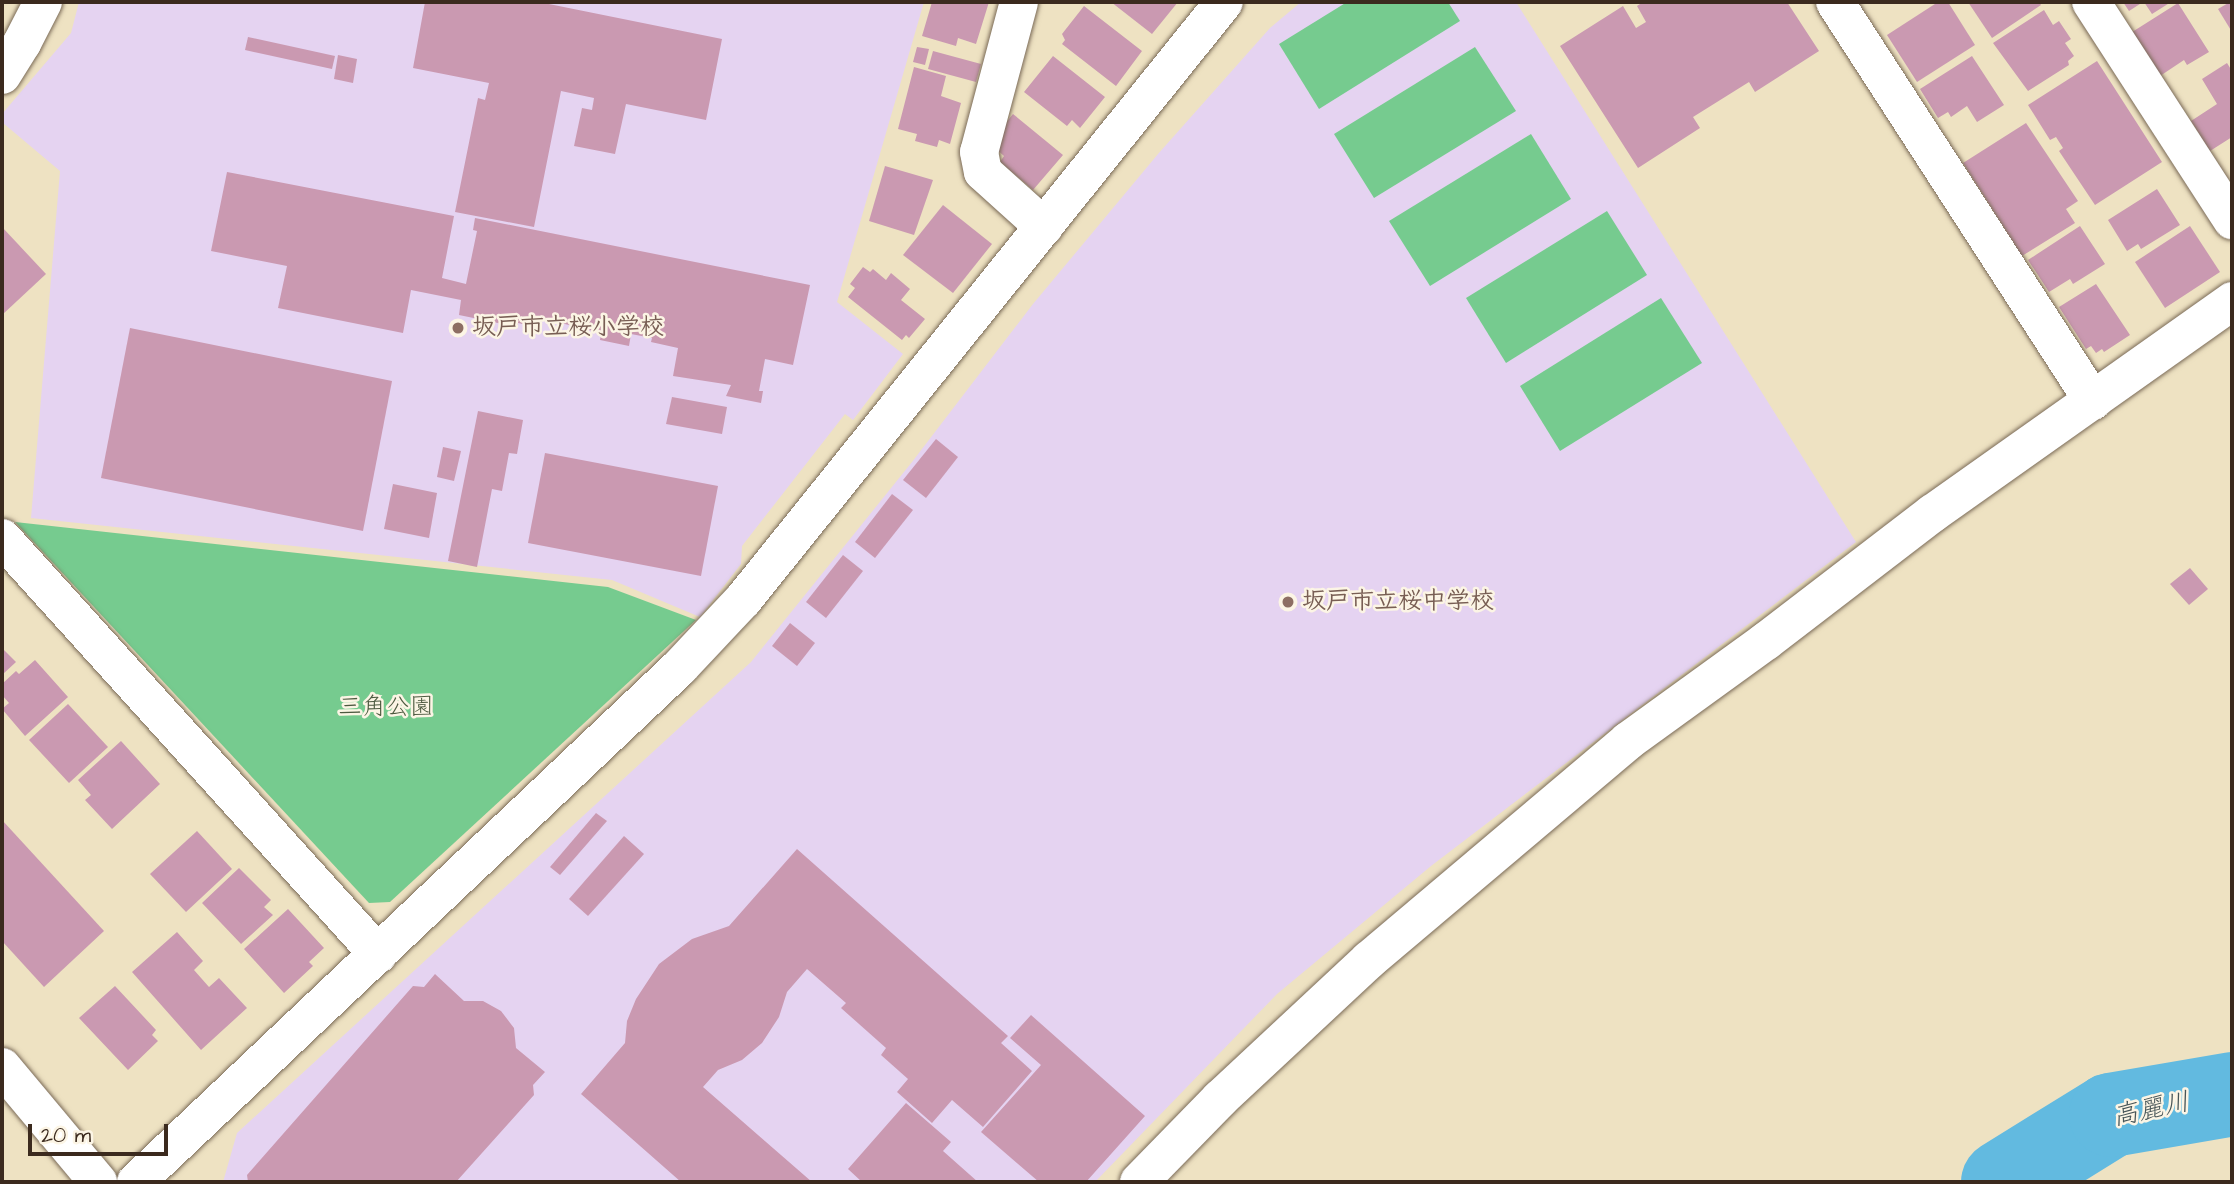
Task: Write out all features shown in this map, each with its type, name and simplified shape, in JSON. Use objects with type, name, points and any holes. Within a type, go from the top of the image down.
[{"type":"street","points":[[2,75],[43,2]]},
{"type":"street","points":[[1019,2],[979,152],[983,172],[1044,227]]},
{"type":"street","points":[[136,1182],[680,667],[743,600],[1224,2]]},
{"type":"street","points":[[1835,2],[2092,401]]},
{"type":"street","points":[[2091,2],[2232,220]]},
{"type":"street","points":[[1139,1182],[1220,1099],[1368,960],[1628,741],[1766,641],[1933,513],[2232,301]]},
{"type":"street","points":[[2,538],[378,954]]},
{"type":"street","points":[[2,1067],[98,1182]]},
{"type":"shaded area","name":"坂戸市立桜小学校","points":[[79,2],[924,2],[837,302],[903,354],[853,420],[845,414],[742,546],[741,564],[700,617],[612,580],[31,518],[60,171],[3,123],[2,114],[71,33]]},
{"type":"shaded area","name":"坂戸市立桜中学校","points":[[1301,2],[1516,2],[1856,542],[1431,866],[1277,994],[1095,1182],[223,1182],[237,1133],[751,662],[912,462],[1033,304],[1158,154],[1270,28]]},
{"type":"green space","points":[[1347,2],[1448,2],[1460,21],[1319,109],[1279,44]]},
{"type":"green space","points":[[1475,47],[1516,111],[1374,198],[1334,134]]},
{"type":"green space","points":[[1531,134],[1571,199],[1430,286],[1389,221]]},
{"type":"green space","points":[[1607,211],[1647,275],[1506,363],[1466,298]]},
{"type":"green space","points":[[1661,298],[1702,363],[1560,451],[1520,386]]},
{"type":"green space","name":"三角公園","points":[[15,522],[608,587],[696,620],[390,902],[369,903]]},
{"type":"building","points":[[425,2],[539,2],[722,39],[706,120],[626,104],[615,154],[574,146],[582,108],[592,110],[594,98],[561,91],[534,227],[455,212],[478,98],[485,100],[489,83],[413,68]]},
{"type":"building","points":[[932,2],[989,2],[976,44],[958,38],[956,46],[922,36]]},
{"type":"building","points":[[1111,2],[1178,2],[1152,34]]},
{"type":"building","points":[[1643,2],[1787,2],[1819,51],[1755,92],[1749,82],[1693,117],[1700,128],[1638,168],[1560,46],[1623,6],[1636,28],[1646,22],[1637,6]]},
{"type":"building","points":[[1938,2],[1948,2],[1975,45],[1917,82],[1887,35]]},
{"type":"building","points":[[1968,2],[2039,2],[2041,5],[1992,38]]},
{"type":"building","points":[[2123,2],[2143,2],[2129,11]]},
{"type":"building","points":[[2144,2],[2171,2],[2152,14]]},
{"type":"building","points":[[2232,2],[2232,32],[2218,9]]},
{"type":"building","points":[[2178,3],[2209,52],[2187,65],[2184,60],[2157,78],[2129,34]]},
{"type":"building","points":[[1084,6],[1142,51],[1116,86],[1062,44],[1065,40],[1062,34]]},
{"type":"building","points":[[2044,10],[2053,25],[2059,21],[2071,39],[2065,43],[2074,56],[2068,61],[2069,65],[2028,91],[1993,43]]},
{"type":"building","points":[[248,37],[335,56],[332,69],[245,50]]},
{"type":"building","points":[[917,47],[929,49],[925,65],[913,62]]},
{"type":"building","points":[[933,51],[981,64],[976,82],[928,69]]},
{"type":"building","points":[[338,55],[357,59],[353,83],[334,79]]},
{"type":"building","points":[[1053,56],[1105,97],[1080,128],[1072,120],[1067,126],[1024,92]]},
{"type":"building","points":[[1972,56],[2004,105],[1977,122],[1967,106],[1951,117],[1948,112],[1938,118],[1920,89]]},
{"type":"building","points":[[2097,61],[2162,162],[2095,205],[2059,151],[2063,148],[2056,137],[2050,140],[2028,105]]},
{"type":"building","points":[[2227,63],[2232,71],[2232,137],[2210,151],[2191,121],[2217,104],[2202,79]]},
{"type":"building","points":[[914,67],[946,76],[941,96],[961,103],[950,144],[939,140],[937,147],[915,141],[917,134],[898,129]]},
{"type":"building","points":[[1013,114],[1063,155],[1033,190],[1000,162],[1004,156],[994,147],[997,134]]},
{"type":"building","points":[[2026,123],[2078,201],[2066,209],[2075,223],[2022,256],[1963,163]]},
{"type":"building","points":[[885,166],[933,180],[914,235],[869,221]]},
{"type":"building","points":[[227,172],[454,216],[442,278],[466,284],[477,231],[473,230],[475,218],[810,285],[793,365],[765,359],[759,391],[763,391],[761,403],[726,396],[731,385],[673,376],[678,348],[651,342],[652,338],[631,334],[629,346],[600,340],[601,333],[529,315],[527,325],[518,323],[517,327],[459,315],[461,300],[411,290],[403,333],[278,308],[287,266],[211,251]]},
{"type":"building","points":[[2157,189],[2180,225],[2141,249],[2138,244],[2127,251],[2108,220]]},
{"type":"building","points":[[943,205],[992,244],[953,293],[903,255]]},
{"type":"building","points":[[2080,226],[2105,264],[2073,284],[2070,279],[2049,292],[2028,260]]},
{"type":"building","points":[[2190,226],[2220,272],[2165,308],[2135,262]]},
{"type":"building","points":[[2,227],[46,274],[2,315]]},
{"type":"building","points":[[863,267],[870,272],[873,269],[886,280],[891,273],[910,289],[901,300],[925,319],[909,338],[906,335],[902,340],[848,297],[855,288],[850,284]]},
{"type":"building","points":[[2096,284],[2130,335],[2104,352],[2102,349],[2096,353],[2091,346],[2086,349],[2059,307]]},
{"type":"building","points":[[130,328],[392,381],[363,531],[101,478]]},
{"type":"building","points":[[672,397],[727,407],[722,434],[666,424]]},
{"type":"building","points":[[478,411],[523,420],[517,454],[509,453],[502,491],[492,489],[477,567],[448,561]]},
{"type":"building","points":[[936,439],[958,457],[926,498],[903,480]]},
{"type":"building","points":[[443,447],[461,451],[454,481],[437,477]]},
{"type":"building","points":[[545,453],[718,486],[701,576],[528,543]]},
{"type":"building","points":[[393,484],[437,493],[429,538],[384,529]]},
{"type":"building","points":[[892,494],[913,510],[875,558],[855,542]]},
{"type":"building","points":[[843,555],[863,571],[826,618],[806,602]]},
{"type":"building","points":[[2190,568],[2208,589],[2189,605],[2170,584]]},
{"type":"building","points":[[790,623],[815,643],[797,666],[772,646]]},
{"type":"building","points":[[2,648],[16,662],[2,675]]},
{"type":"building","points":[[35,660],[68,697],[25,736],[2,709],[9,703],[2,695],[2,684],[16,671],[19,674]]},
{"type":"building","points":[[68,704],[108,747],[69,783],[29,740]]},
{"type":"building","points":[[121,741],[160,784],[112,829],[85,800],[91,795],[78,780]]},
{"type":"building","points":[[596,813],[607,821],[560,875],[550,867]]},
{"type":"building","points":[[2,820],[104,931],[44,987],[2,941]]},
{"type":"building","points":[[197,831],[232,869],[186,912],[150,874]]},
{"type":"building","points":[[624,836],[644,854],[588,916],[569,899]]},
{"type":"building","points":[[797,849],[1008,1036],[1001,1043],[1032,1071],[983,1127],[952,1100],[932,1123],[897,1092],[908,1079],[881,1055],[886,1048],[841,1008],[846,1003],[807,969],[787,992],[779,1017],[762,1043],[742,1060],[718,1070],[703,1087],[812,1182],[681,1182],[581,1094],[625,1043],[627,1021],[636,999],[659,964],[692,939],[729,926]]},
{"type":"building","points":[[239,868],[271,900],[264,907],[273,915],[241,944],[202,903]]},
{"type":"building","points":[[288,909],[324,948],[309,962],[313,966],[284,993],[244,949]]},
{"type":"building","points":[[177,932],[203,961],[194,970],[209,987],[219,978],[247,1008],[201,1050],[132,972]]},
{"type":"building","points":[[435,974],[464,1001],[483,1001],[501,1011],[514,1028],[516,1048],[545,1072],[533,1085],[534,1095],[456,1182],[248,1182],[247,1175],[413,986],[424,987]]},
{"type":"building","points":[[115,986],[156,1030],[152,1035],[158,1041],[128,1070],[79,1018]]},
{"type":"building","points":[[1031,1015],[1145,1116],[1086,1182],[1039,1182],[981,1132],[1041,1065],[1010,1038]]},
{"type":"building","points":[[906,1103],[951,1142],[943,1151],[978,1182],[862,1182],[848,1169]]},
{"type":"waterway","name":"高麗川","points":[[2003,1182],[2111,1115],[2232,1094]]},
{"type":"place","name":"坂戸市立桜小学校","points":[[458,328]]},
{"type":"place","name":"坂戸市立桜中学校","points":[[1288,602]]}]
